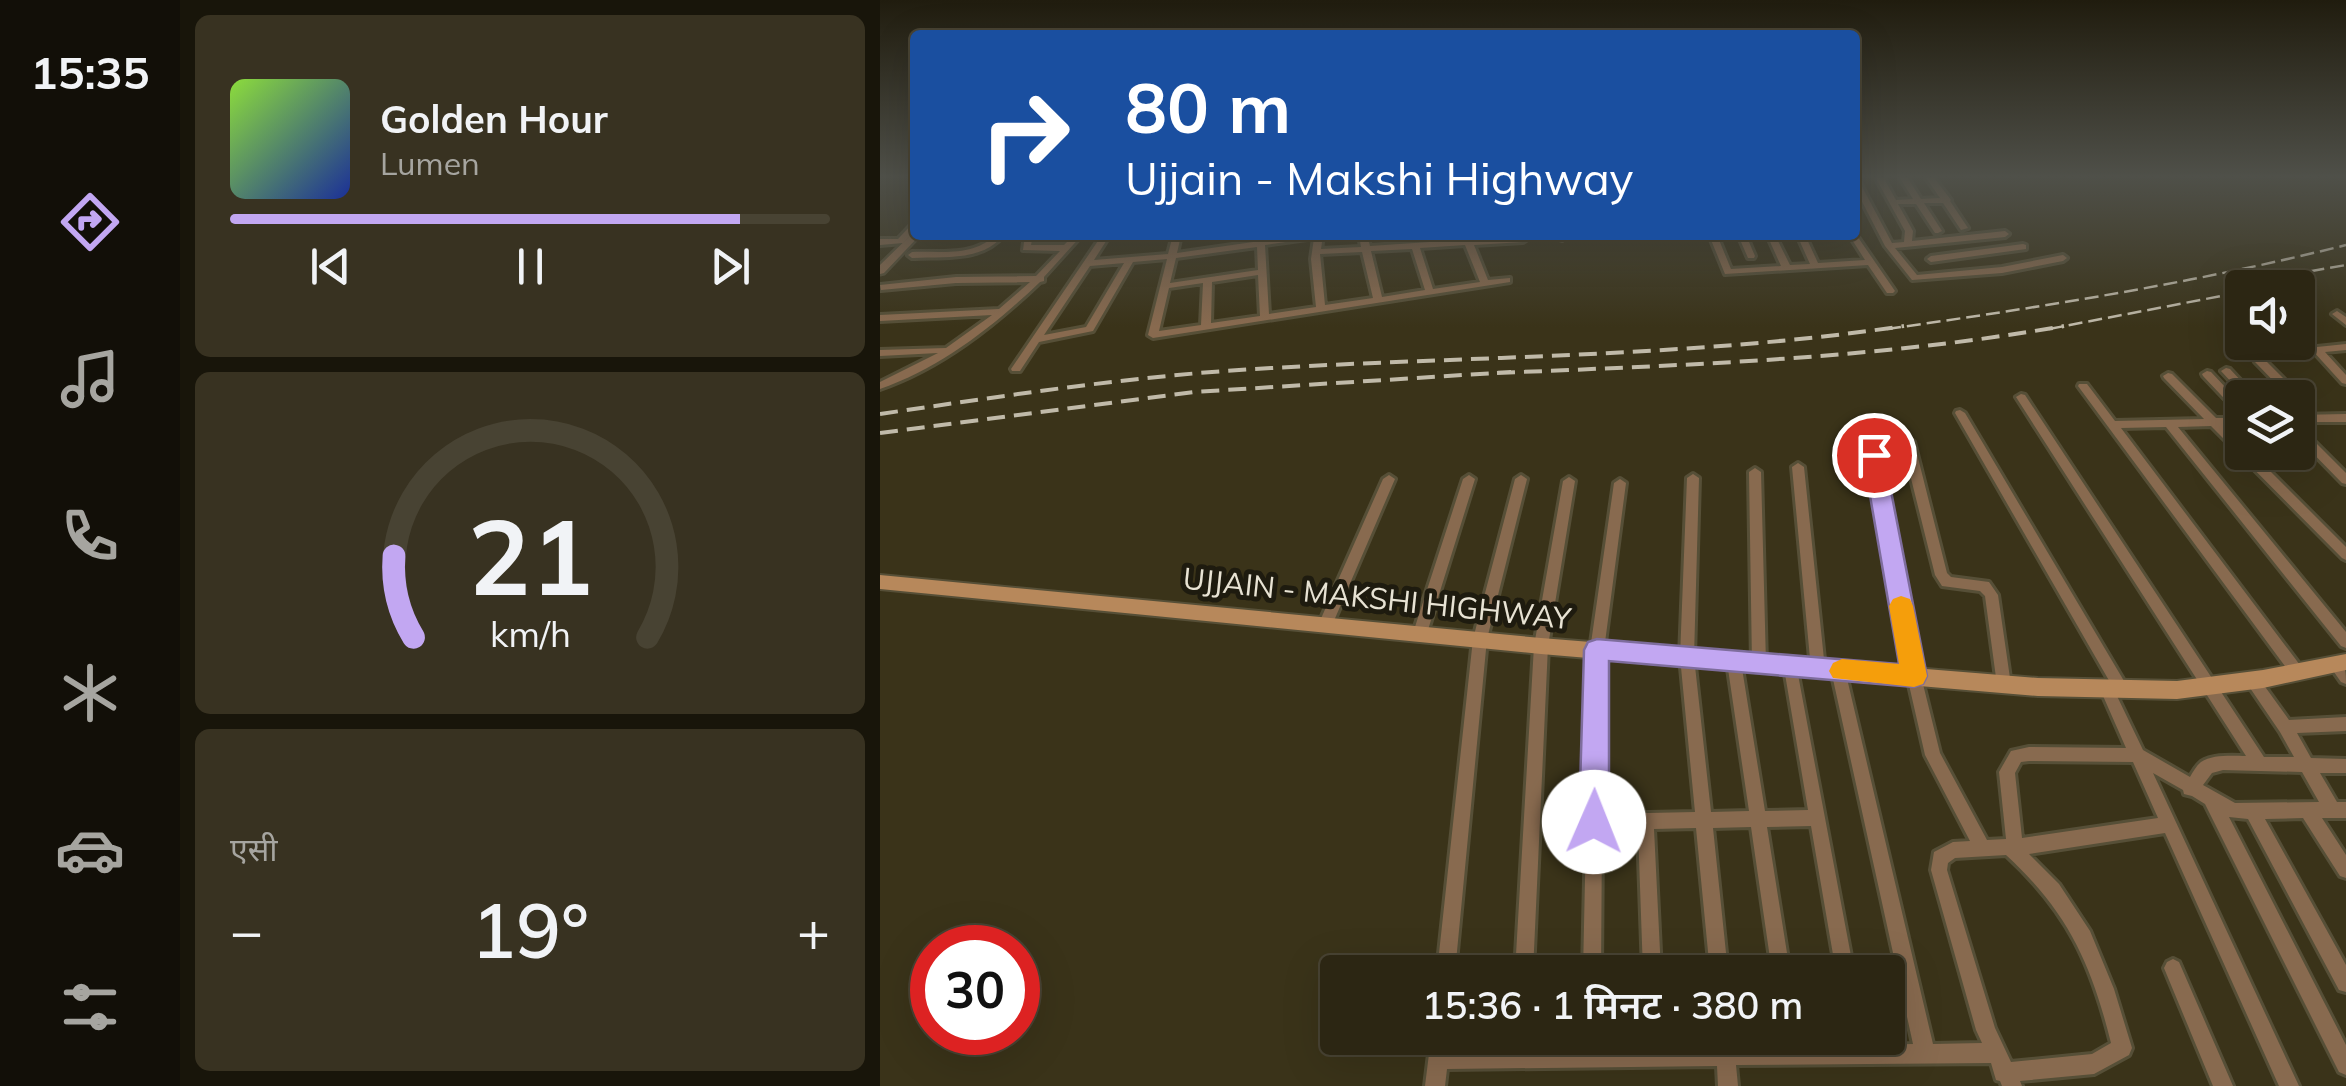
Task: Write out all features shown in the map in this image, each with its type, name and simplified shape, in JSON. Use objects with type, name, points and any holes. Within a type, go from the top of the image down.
[{"type":"main road","name":"UJJAIN - MAKSHI HIGHWAY","points":[[880,582],[1541,646],[2004,685],[2115,690],[2213,686],[2343,668]]},
{"type":"street","points":[[1878,226],[1911,276],[1943,276],[2063,258]]},
{"type":"street","points":[[1907,226],[1914,244],[1943,276]]},
{"type":"street","points":[[1935,226],[1938,231]]},
{"type":"street","points":[[880,242],[900,240],[910,231]]},
{"type":"street","points":[[1889,246],[2005,234]]},
{"type":"street","points":[[880,272],[910,239]]},
{"type":"street","points":[[912,255],[978,251],[996,240]]},
{"type":"street","points":[[1028,240],[1026,248],[1067,248]]},
{"type":"street","points":[[880,386],[1004,312],[1041,279],[1074,240]]},
{"type":"street","points":[[1016,369],[1103,240]]},
{"type":"street","points":[[1176,240],[1152,334],[1507,280]]},
{"type":"street","points":[[1214,251],[1215,240]]},
{"type":"street","points":[[1089,262],[1174,256],[1271,240]]},
{"type":"street","points":[[1318,240],[1321,309]]},
{"type":"street","points":[[1363,240],[1378,300]]},
{"type":"street","points":[[1316,252],[1403,240],[1416,245],[1438,240]]},
{"type":"street","points":[[1456,240],[1474,240]]},
{"type":"street","points":[[1715,240],[1728,272],[1868,262]]},
{"type":"street","points":[[1744,240],[1751,256]]},
{"type":"street","points":[[1773,240],[1787,268]]},
{"type":"street","points":[[1802,240],[1814,266]]},
{"type":"street","points":[[1856,240],[1890,291]]},
{"type":"street","points":[[1468,241],[1485,283]]},
{"type":"street","points":[[1262,244],[1264,318]]},
{"type":"street","points":[[1416,245],[1430,292]]},
{"type":"street","points":[[1930,259],[2023,248]]},
{"type":"street","points":[[1038,338],[1090,329],[1130,260]]},
{"type":"street","points":[[1167,286],[1262,272]]},
{"type":"street","points":[[882,288],[956,280],[1041,279]]},
{"type":"street","points":[[1206,328],[1208,280]]},
{"type":"street","points":[[880,318],[1004,312]]},
{"type":"street","points":[[2346,347],[2317,350],[2346,381]]},
{"type":"street","points":[[880,354],[946,350]]},
{"type":"street","points":[[2259,360],[2279,380]]},
{"type":"street","points":[[2226,372],[2234,380]]},
{"type":"street","points":[[2207,374],[2225,393]]},
{"type":"street","points":[[2168,376],[2346,554]]},
{"type":"street","points":[[2083,386],[2298,672]]},
{"type":"street","points":[[2021,397],[2213,686],[2260,764]]},
{"type":"street","points":[[1960,413],[2115,690],[2136,755],[2288,1086]]},
{"type":"street","points":[[2315,415],[2318,418]]},
{"type":"street","points":[[2315,418],[2346,418]]},
{"type":"street","points":[[2111,425],[2225,422]]},
{"type":"street","points":[[2169,423],[2346,642]]},
{"type":"street","points":[[1908,442],[1940,575],[1947,582],[1984,586],[1990,595],[2004,685]]},
{"type":"street","points":[[2315,449],[2346,480]]},
{"type":"street","points":[[1874,455],[1914,676],[1933,754],[1946,787],[1982,849]]},
{"type":"street","points":[[1798,467],[1828,669],[1925,1052]]},
{"type":"street","points":[[1755,472],[1759,664]]},
{"type":"street","points":[[1692,478],[1687,657],[1718,955]]},
{"type":"street","points":[[1326,623],[1389,479]]},
{"type":"street","points":[[1420,633],[1469,479]]},
{"type":"street","points":[[1448,955],[1480,639],[1521,479]]},
{"type":"street","points":[[1525,955],[1541,646],[1569,481]]},
{"type":"street","points":[[1592,955],[1597,650],[1620,484]]},
{"type":"street","points":[[1734,662],[1778,955]]},
{"type":"street","points":[[1791,668],[1843,955]]},
{"type":"street","points":[[2253,681],[2306,765],[2340,810]]},
{"type":"street","points":[[2285,727],[2346,724]]},
{"type":"street","points":[[2168,825],[2012,847],[1953,850],[1940,858],[1940,870],[1994,1053],[2008,1080],[2094,1064],[2122,1048],[2114,1014],[2080,928],[2061,896],[2012,847],[2007,772],[2016,756],[2136,755],[2213,803],[2233,811],[2254,814],[2340,810]]},
{"type":"street","points":[[2190,789],[2206,766],[2346,766]]},
{"type":"street","points":[[2213,803],[2346,1066]]},
{"type":"street","points":[[2308,811],[2346,870]]},
{"type":"street","points":[[2254,814],[2346,983]]},
{"type":"street","points":[[1594,822],[1818,818]]},
{"type":"street","points":[[1646,822],[1651,955]]},
{"type":"street","points":[[2173,968],[2223,1086]]},
{"type":"street","points":[[1905,1050],[1994,1053]]},
{"type":"street","points":[[1435,1086],[1438,1055]]},
{"type":"street","points":[[1438,1059],[1468,1055]]},
{"type":"street","points":[[1726,1055],[1728,1086]]},
{"type":"railway","points":[[1887,329],[2118,293],[2346,245]]},
{"type":"railway","points":[[2315,270],[2346,265]]},
{"type":"railway","points":[[2049,329],[2225,295]]},
{"type":"railway","points":[[880,414],[1172,375],[1668,350],[1904,326]]},
{"type":"railway","points":[[1497,373],[1853,353],[2064,326]]},
{"type":"railway","points":[[880,433],[1194,392],[1511,372]]},
{"type":"slow traffic","points":[[1842,671],[1914,676],[1901,606]]},
{"type":"route","points":[[1594,822],[1597,650],[1914,676],[1874,455]]}]
